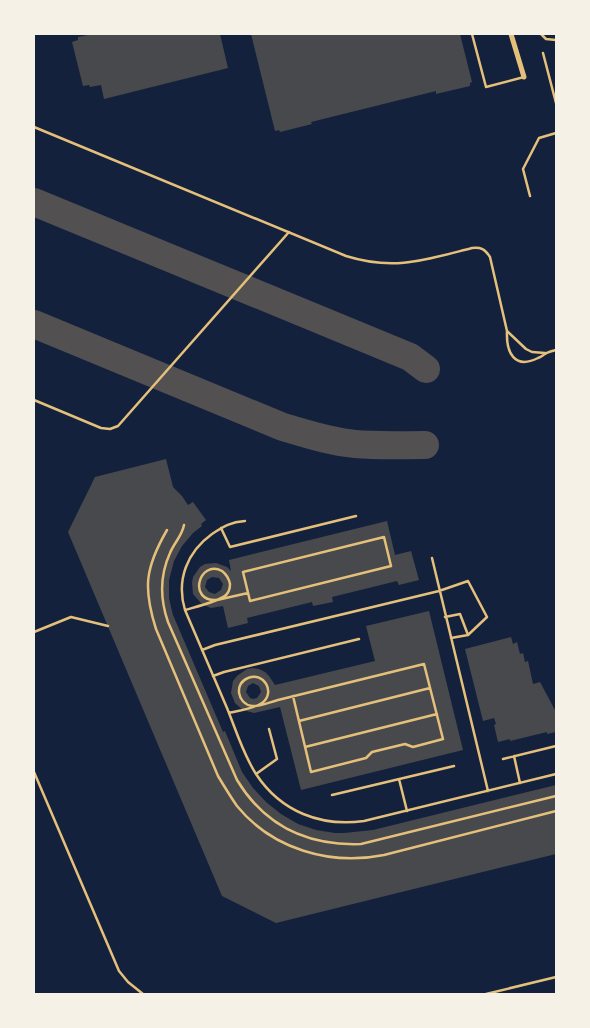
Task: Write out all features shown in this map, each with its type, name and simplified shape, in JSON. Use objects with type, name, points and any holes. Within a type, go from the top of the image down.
[{"type":"street","points":[[512,34],[524,78]]},
{"type":"lane","points":[[472,34],[486,87],[524,78]]},
{"type":"lane","points":[[541,34],[546,39],[556,40]]},
{"type":"lane","points":[[543,53],[556,103]]},
{"type":"lane","points":[[34,127],[346,256],[369,262],[388,264],[414,262],[472,248],[481,248],[490,257],[507,330],[507,340],[513,357],[521,362],[538,358],[556,350]]},
{"type":"lane","points":[[530,196],[523,169],[539,138],[556,132]]},
{"type":"lane","points":[[34,400],[101,428],[110,429],[118,426],[289,232]]},
{"type":"lane","points":[[507,330],[526,349],[532,352],[546,353]]},
{"type":"lane","points":[[221,528],[230,547],[356,516]]},
{"type":"lane","points":[[245,521],[234,522],[221,528],[204,540],[197,548],[188,560],[183,577],[182,599],[250,763],[266,787],[284,803],[305,815],[317,819],[330,822],[354,823],[556,774]]},
{"type":"lane","points":[[184,526],[183,533],[170,553],[163,572],[162,592],[164,611],[234,775],[242,789],[256,805],[272,818],[289,830],[318,840],[340,844],[361,844],[556,796]]},
{"type":"lane","points":[[167,530],[150,565],[148,604],[156,629],[218,776],[238,806],[263,831],[283,843],[304,852],[337,859],[361,859],[384,855],[556,812]]},
{"type":"lane","points":[[384,537],[392,566],[250,601],[248,593],[243,572],[384,537]]},
{"type":"lane","points":[[432,558],[488,791]]},
{"type":"lane","points":[[185,610],[221,598],[226,596],[229,589],[228,578],[224,573],[218,570],[205,572],[199,585],[199,589],[204,597],[213,600],[240,595],[248,593]]},
{"type":"lane","points":[[202,650],[439,591],[468,581],[487,617],[468,634],[451,638]]},
{"type":"lane","points":[[445,617],[460,614],[468,634]]},
{"type":"lane","points":[[34,632],[69,617],[108,626]]},
{"type":"lane","points":[[213,676],[359,639]]},
{"type":"lane","points":[[229,713],[259,705],[264,702],[268,695],[266,682],[259,677],[250,677],[245,679],[240,685],[239,694],[243,702],[251,706],[257,706],[292,696],[424,664],[443,739],[413,746],[405,744],[372,752],[366,758],[311,772],[292,696]]},
{"type":"lane","points":[[299,721],[430,688]]},
{"type":"lane","points":[[305,747],[437,714]]},
{"type":"lane","points":[[256,774],[277,759],[269,729]]},
{"type":"lane","points":[[503,759],[556,746]]},
{"type":"lane","points":[[514,756],[520,783]]},
{"type":"lane","points":[[332,796],[454,766]]},
{"type":"lane","points":[[34,772],[115,963],[122,976],[143,994]]},
{"type":"lane","points":[[399,779],[407,811]]},
{"type":"lane","points":[[486,994],[556,977]]},
{"type":"building","points":[[88,34],[220,34],[228,68],[104,99],[101,85],[83,86],[72,42],[78,40],[78,37]]},
{"type":"building","points":[[251,34],[460,34],[472,82],[470,86],[436,94],[436,91],[311,122],[312,124],[280,132],[279,130],[275,131]]},
{"type":"building","points":[[166,459],[173,487],[188,505],[193,502],[206,520],[182,546],[174,561],[169,580],[169,598],[173,615],[242,772],[266,802],[298,824],[316,830],[344,833],[373,830],[556,785],[556,854],[276,923],[222,896],[68,532],[95,477]]},
{"type":"building","points":[[387,521],[395,555],[411,551],[419,580],[399,585],[397,581],[332,597],[333,602],[313,606],[312,602],[247,618],[248,623],[228,628],[223,606],[211,608],[201,603],[193,594],[192,583],[193,577],[200,567],[205,564],[216,563],[227,567],[231,571],[229,560]],"holes":[[[212,577],[219,578],[223,584],[221,590],[215,594],[209,592],[205,587],[207,580]]]},
{"type":"building","points":[[429,611],[463,750],[301,790],[280,707],[254,713],[243,710],[235,703],[231,693],[233,681],[247,669],[253,668],[265,672],[275,685],[375,661],[366,626]],"holes":[[[253,683],[259,686],[261,692],[257,698],[250,698],[246,692],[248,686]]]},
{"type":"building","points":[[511,637],[513,644],[517,642],[520,654],[523,653],[525,662],[528,661],[533,684],[540,682],[556,712],[556,732],[547,734],[547,732],[498,742],[494,718],[483,721],[465,649]]},
{"type":"taxiway","points":[[34,202],[410,357],[426,369]]},
{"type":"taxiway","points":[[34,324],[283,427],[346,443],[425,445]]}]
